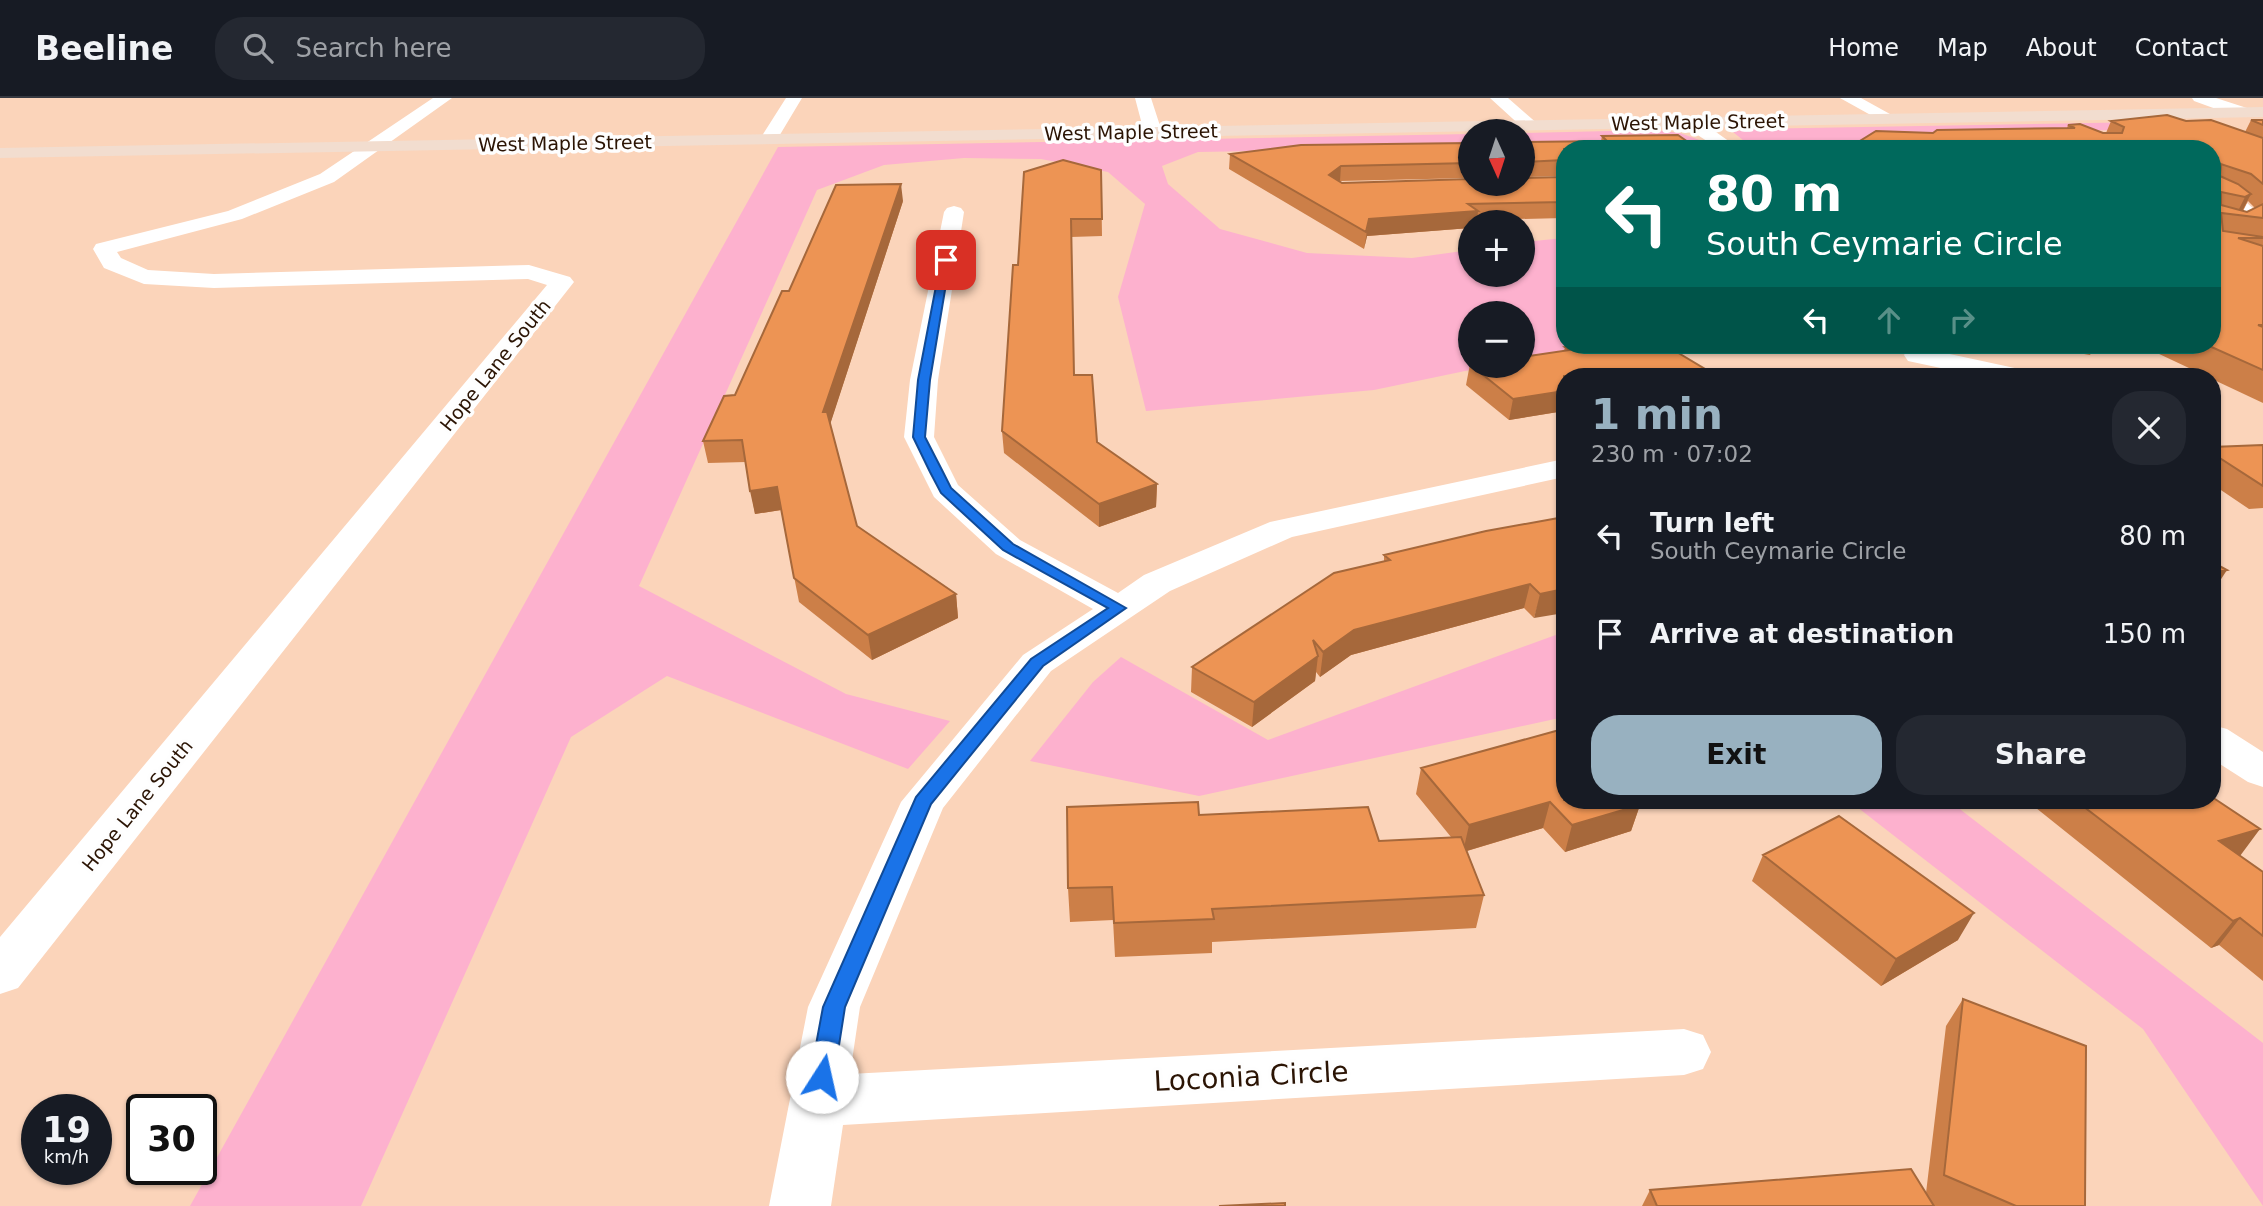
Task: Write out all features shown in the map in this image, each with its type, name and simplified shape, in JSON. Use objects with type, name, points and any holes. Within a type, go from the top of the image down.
[{"type":"main road","name":"West Maple Street","points":[[1535,125],[2256,113]]},
{"type":"main road","name":"West Maple Street","points":[[0,153],[1458,126]]},
{"type":"street","points":[[372,146],[444,98]]},
{"type":"street","points":[[769,139],[794,98]]},
{"type":"street","points":[[1143,98],[1153,132]]},
{"type":"street","points":[[1498,98],[1523,119]]},
{"type":"street","points":[[1848,98],[1891,119]]},
{"type":"street","points":[[2200,98],[2256,113]]},
{"type":"street","points":[[1690,122],[1717,140]]},
{"type":"street","name":"Hope Lane South","points":[[0,973],[562,282],[529,272],[214,281],[144,277],[112,262],[104,249],[235,215],[327,178],[372,146]]},
{"type":"street","points":[[954,212],[924,380],[919,437],[945,490],[1008,547],[1119,608]]},
{"type":"street","points":[[1913,356],[1974,368]]},
{"type":"street","points":[[800,1206],[834,1007],[923,802],[1037,663],[1157,583],[1282,529],[1556,470]]},
{"type":"street","points":[[2221,745],[2263,772]]},
{"type":"street","name":"Loconia Circle","points":[[818,1101],[1684,1052]]},
{"type":"lane","points":[[2153,114],[2190,128]]},
{"type":"lane","points":[[2221,194],[2234,199],[2255,217],[2233,239],[2221,228]]},
{"type":"shaded area","points":[[2147,122],[2180,129],[1883,134],[1875,140],[1743,140],[1733,132],[1747,129]]},
{"type":"shaded area","points":[[1654,130],[1680,133],[1699,140],[1556,140],[1556,145],[1535,146],[1535,133]]},
{"type":"shaded area","points":[[1458,134],[1458,147],[1198,152],[1162,166],[1168,184],[1220,229],[1307,253],[1412,258],[1458,252],[1458,287],[1535,287],[1535,241],[1556,239],[1556,352],[1535,356],[1535,301],[1458,301],[1458,372],[1374,390],[1146,411],[1118,297],[1145,204],[1108,172],[1041,159],[964,158],[884,165],[817,190],[639,586],[846,694],[950,721],[908,769],[667,676],[571,737],[361,1206],[190,1206],[202,1185],[217,1185],[217,1157],[778,147]]},
{"type":"shaded area","points":[[1556,635],[1556,719],[1199,796],[1030,761],[1093,682],[1121,657],[1268,740]]},
{"type":"shaded area","points":[[1860,809],[1960,809],[2263,1043],[2263,1206],[2143,1029]]},
{"type":"building","points":[[2167,115],[2186,121],[2211,120],[2263,138],[2263,184],[2251,174],[2221,164],[2221,140],[1862,140],[1876,131],[1933,133],[1937,130],[2075,128],[2068,125],[2080,124],[2103,133],[2122,133],[2124,127],[2111,121]]},
{"type":"building","points":[[1678,135],[1685,140],[1606,140],[1602,136]]},
{"type":"building","points":[[1535,142],[1556,142],[1556,160],[1535,161]]},
{"type":"building","points":[[1458,143],[1458,163],[1341,166],[1329,175],[1342,183],[1458,179],[1458,196],[1535,196],[1535,178],[1556,177],[1556,202],[1468,204],[1477,210],[1369,219],[1366,232],[1230,154],[1301,145]]},
{"type":"building","points":[[1063,160],[1101,170],[1102,219],[1071,219],[1074,375],[1092,375],[1097,442],[1157,484],[1099,504],[1002,431],[1013,265],[1018,265],[1024,172]]},
{"type":"building","points":[[2221,176],[2251,194],[2245,197],[2221,192]]},
{"type":"building","points":[[901,184],[823,412],[827,412],[857,526],[956,594],[868,635],[794,578],[777,487],[750,491],[742,440],[703,441],[724,396],[735,395],[782,291],[789,291],[836,185]]},
{"type":"building","points":[[2263,204],[2263,218],[2221,213],[2221,205],[2247,212]]},
{"type":"building","points":[[2221,213],[2223,231],[2263,237],[2238,238],[2263,246],[2263,325],[2258,325],[2263,327],[2263,370],[2221,351]]},
{"type":"building","points":[[1556,352],[1680,354],[1703,368],[1556,368],[1556,392],[1513,399],[1487,378],[1535,378],[1535,355]]},
{"type":"building","points":[[2263,445],[2263,486],[2221,459],[2221,447]]},
{"type":"building","points":[[1556,518],[1556,591],[1540,594],[1530,584],[1354,630],[1323,652],[1313,640],[1318,656],[1254,702],[1192,667],[1334,573],[1390,560],[1384,555],[1486,531]]},
{"type":"building","points":[[1556,731],[1556,808],[1550,802],[1469,825],[1421,768]]},
{"type":"building","points":[[1198,802],[1199,815],[1368,807],[1379,841],[1461,837],[1484,895],[1212,909],[1214,919],[1114,923],[1112,887],[1068,888],[1067,807]]},
{"type":"building","points":[[2221,803],[2260,829],[2219,841],[2263,872],[2263,936],[2240,918],[2233,921],[2087,809],[2221,809]]},
{"type":"building","points":[[1557,809],[1626,809],[1572,825]]},
{"type":"building","points":[[1839,816],[1974,913],[1896,959],[1763,855]]},
{"type":"building","points":[[1963,999],[2086,1046],[2085,1206],[2016,1206],[1944,1175]]},
{"type":"building","points":[[1911,1169],[1934,1206],[1657,1206],[1650,1190]]},
{"type":"building","points":[[1285,1203],[1285,1206],[1219,1206]]},
{"type":"route","points":[[822,1077],[834,1007],[923,802],[1037,663],[1119,608],[1008,547],[945,490],[936,472],[919,437],[924,380],[946,260]]}]
